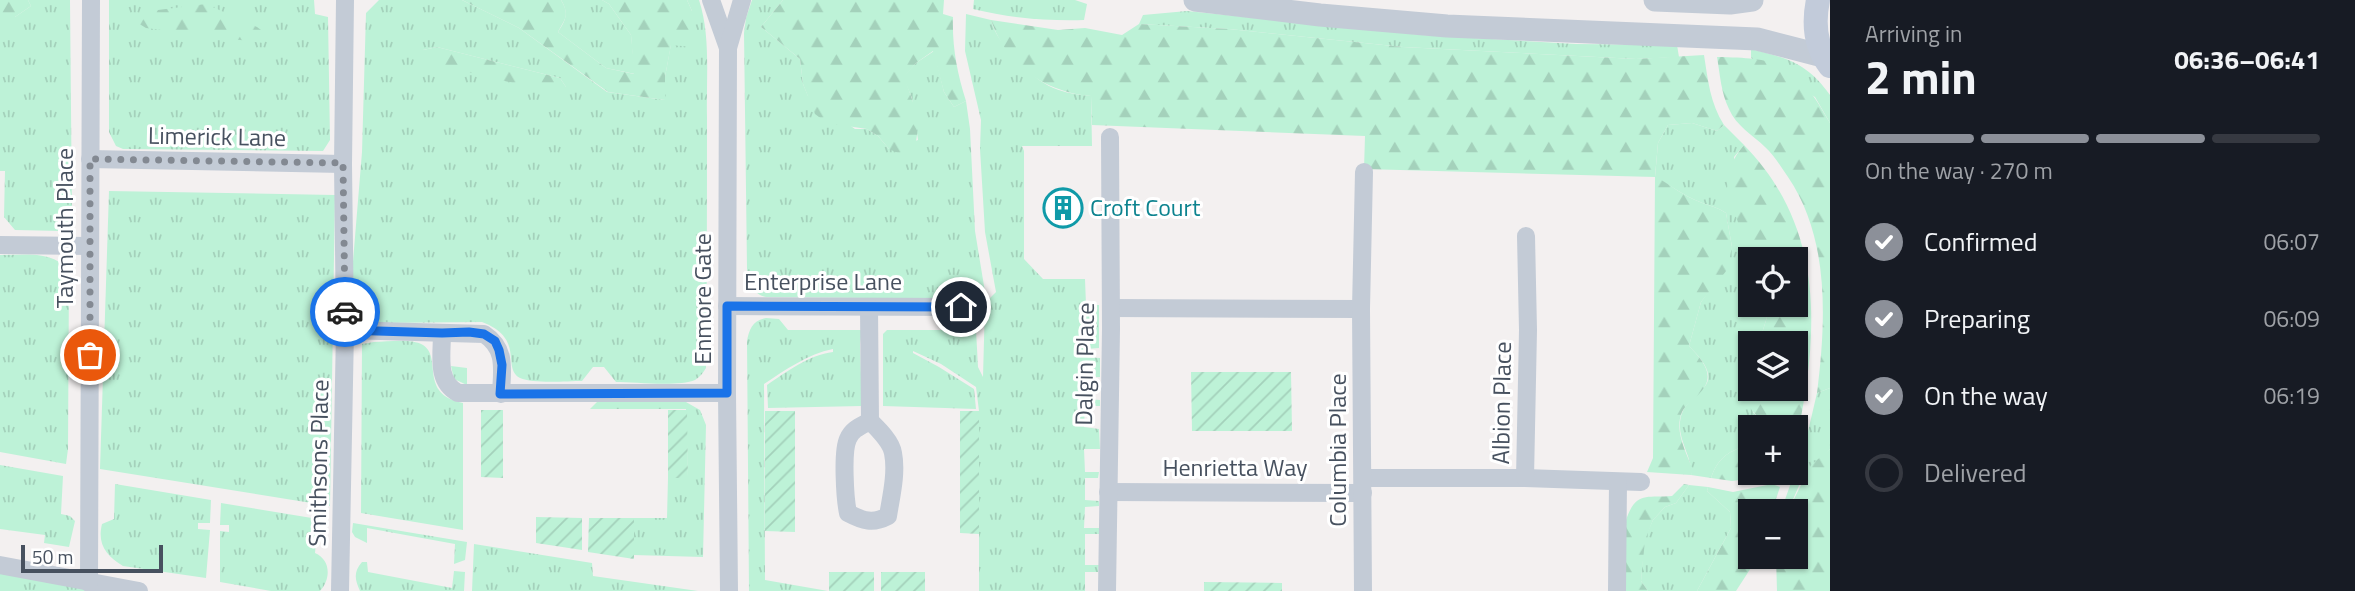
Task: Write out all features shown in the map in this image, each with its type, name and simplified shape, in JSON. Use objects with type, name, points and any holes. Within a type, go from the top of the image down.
[{"type":"main road","points":[[1818,0],[1814,16],[1816,37],[1826,61]]},
{"type":"street","name":"Taymouth Place","points":[[89,583],[91,0]]},
{"type":"street","name":"Smithsons Place","points":[[340,591],[345,330],[345,0]]},
{"type":"street","name":"Enmore Gate","points":[[711,0],[728,48]]},
{"type":"street","name":"Enmore Gate","points":[[729,591],[728,48],[742,0]]},
{"type":"street","points":[[1195,0],[1447,26],[1757,39],[1826,61]]},
{"type":"street","points":[[1655,0],[1741,2]]},
{"type":"street","name":"Dalgin Place","points":[[1107,591],[1111,309],[1110,137]]},
{"type":"street","name":"Limerick Lane","points":[[90,159],[343,163]]},
{"type":"street","name":"Columbia Place","points":[[1363,591],[1361,309],[1364,172]]},
{"type":"street","name":"Albion Place","points":[[1526,236],[1528,330],[1525,478],[1641,482]]},
{"type":"street","points":[[0,245],[89,246]]},
{"type":"street","name":"Enterprise Lane","points":[[727,306],[961,307]]},
{"type":"street","points":[[869,307],[870,421],[893,452],[888,516],[879,521],[864,521],[848,513],[845,499],[847,440],[854,429],[870,421]]},
{"type":"street","points":[[1111,309],[1361,309]]},
{"type":"street","points":[[345,330],[484,334],[495,341],[499,350],[502,365],[500,394]]},
{"type":"street","points":[[442,333],[444,380],[448,388],[458,393],[727,393]]},
{"type":"street","name":"Henrietta Way","points":[[1108,492],[1363,486],[1525,478]]},
{"type":"street","points":[[1617,591],[1618,482]]},
{"type":"street","points":[[0,565],[139,591]]},
{"type":"green space","points":[[0,0],[28,0],[31,6],[15,17],[0,17]]},
{"type":"green space","points":[[28,0],[70,0],[72,217],[71,224],[62,231],[15,230],[4,217],[5,171],[0,171],[0,17],[15,17],[31,6]]},
{"type":"green space","points":[[109,0],[314,0],[315,14],[328,17],[330,140],[323,151],[123,149],[116,146],[109,132]]},
{"type":"green space","points":[[379,0],[462,0],[519,28],[607,92],[665,100],[665,77],[671,44],[692,11],[687,0],[699,0],[707,43],[707,73],[706,368],[698,378],[678,383],[616,382],[604,367],[593,367],[582,381],[526,380],[520,378],[512,367],[504,336],[482,322],[375,323],[358,315],[350,298],[362,152],[366,13]],"holes":[[[437,47],[560,78],[566,87],[423,50]]]},
{"type":"green space","points":[[462,0],[561,0],[566,13],[558,32],[606,68],[634,74],[631,35],[609,4],[602,0],[687,0],[692,11],[693,47],[671,45],[665,77],[665,100],[608,92],[519,28]]},
{"type":"green space","points":[[561,0],[602,0],[609,4],[631,35],[635,74],[606,68],[558,32],[566,16]]},
{"type":"green space","points":[[752,0],[783,0],[761,27],[800,59],[803,84],[808,96],[855,129],[867,129],[878,136],[889,149],[918,140],[912,98],[903,77],[916,63],[934,51],[944,92],[954,107],[966,101],[975,231],[985,292],[980,298],[977,325],[967,322],[968,299],[766,297],[754,290],[747,268],[744,33]]},
{"type":"green space","points":[[783,0],[944,0],[943,14],[953,17],[956,59],[966,101],[954,107],[944,92],[933,51],[916,63],[904,77],[917,122],[913,149],[900,154],[889,149],[878,136],[867,129],[827,123],[815,114],[803,84],[800,59],[761,27]]},
{"type":"green space","points":[[974,0],[1075,0],[1087,4],[1084,20],[1056,20],[1014,17],[973,9]]},
{"type":"green space","points":[[206,4],[257,27],[269,36],[263,43],[146,28],[133,20],[150,11]]},
{"type":"green space","points":[[1187,11],[1422,35],[1576,44],[1677,45],[1679,57],[1636,59],[1403,47],[1229,29],[1139,24],[1143,15]]},
{"type":"green space","points":[[966,14],[991,20],[1003,44],[1048,86],[1091,96],[1092,146],[1022,146],[1024,259],[1043,279],[1085,279],[1086,305],[1099,305],[1099,348],[1085,349],[1086,357],[1100,358],[1100,377],[1086,377],[1086,399],[1100,400],[1100,406],[1085,406],[1084,427],[1099,429],[1100,449],[1084,449],[1085,472],[1099,472],[1098,478],[1085,478],[1085,500],[1099,501],[1099,506],[1085,507],[1084,528],[1099,528],[1099,534],[1085,534],[1085,565],[1099,565],[1098,572],[1085,572],[1085,591],[979,591],[979,411],[976,387],[941,364],[913,351],[974,389],[976,409],[883,406],[883,334],[887,330],[976,330],[978,367],[983,377],[985,303],[996,292],[985,232],[981,120],[965,51]]},
{"type":"green space","points":[[991,20],[1058,30],[1085,28],[1122,35],[1139,24],[1229,29],[1403,47],[1636,59],[1704,55],[1713,100],[1724,125],[1717,131],[1692,123],[1668,125],[1658,143],[1655,176],[1688,197],[1726,213],[1732,247],[1727,270],[1701,302],[1689,346],[1704,364],[1708,376],[1703,389],[1685,408],[1680,419],[1682,441],[1693,470],[1691,475],[1647,472],[1653,458],[1655,177],[1364,169],[1365,136],[1092,125],[1091,96],[1058,89],[1029,73],[1006,50]]},
{"type":"green space","points":[[437,47],[560,78],[566,87],[559,94],[426,62],[423,50]]},
{"type":"green space","points":[[1751,49],[1786,59],[1813,76],[1830,95],[1830,123],[1815,97],[1751,58]]},
{"type":"green space","points":[[1717,57],[1758,60],[1786,69],[1808,88],[1830,123],[1830,388],[1817,393],[1823,309],[1822,281],[1812,227],[1802,201],[1777,161],[1732,115],[1722,90]]},
{"type":"green space","points":[[1692,123],[1717,131],[1724,125],[1744,145],[1734,157],[1743,247],[1738,247],[1738,317],[1767,317],[1763,331],[1738,331],[1738,401],[1750,401],[1755,415],[1738,415],[1738,448],[1717,465],[1711,478],[1691,475],[1680,422],[1689,402],[1708,381],[1708,373],[1702,361],[1689,346],[1701,302],[1712,287],[1732,247],[1726,213],[1688,197],[1655,177],[1658,143],[1668,125]]},
{"type":"green space","points":[[1744,145],[1771,177],[1790,212],[1803,247],[1740,247],[1738,224],[1729,201],[1727,186],[1735,158]]},
{"type":"green space","points":[[109,191],[335,195],[330,506],[100,469]]},
{"type":"green space","points":[[0,255],[46,256],[69,270],[66,464],[0,452]]},
{"type":"green space","points":[[1808,279],[1811,323],[1808,370],[1808,331],[1763,331],[1767,317],[1808,317]]},
{"type":"green space","points":[[766,318],[779,319],[788,330],[862,330],[862,406],[768,408],[767,385],[798,365],[833,352],[833,349],[788,368],[764,384],[765,580],[828,591],[749,591],[747,341],[752,326]]},
{"type":"green space","points":[[405,341],[423,345],[429,351],[436,384],[441,392],[463,403],[463,530],[361,513],[362,344]]},
{"type":"green space","points":[[451,366],[467,368],[467,385],[454,379]]},
{"type":"green space","points":[[1191,372],[1291,372],[1292,431],[1192,431]]},
{"type":"green space","points":[[1830,388],[1830,449],[1808,473],[1808,431],[1817,393]]},
{"type":"green space","points":[[598,401],[686,402],[700,410],[706,425],[703,557],[633,555],[634,518],[667,518],[668,478],[688,478],[686,409],[590,409]]},
{"type":"green space","points":[[1746,401],[1804,401],[1801,415],[1757,415]]},
{"type":"green space","points":[[481,410],[503,410],[503,478],[481,477]]},
{"type":"green space","points":[[668,410],[687,410],[688,478],[668,478]]},
{"type":"green space","points":[[765,411],[795,411],[795,532],[765,531]]},
{"type":"green space","points":[[960,411],[979,411],[979,534],[960,533]]},
{"type":"green space","points":[[1736,449],[1738,480],[1711,478],[1717,465]]},
{"type":"green space","points":[[1830,449],[1830,591],[1777,591],[1776,569],[1808,569],[1808,499],[1794,499],[1801,485],[1808,485],[1811,465]]},
{"type":"green space","points":[[0,465],[63,476],[61,514],[70,516],[75,521],[69,547],[44,543],[45,535],[0,529]]},
{"type":"green space","points":[[115,484],[211,500],[210,523],[198,523],[198,529],[210,530],[206,578],[123,566],[112,558],[104,549],[101,531],[102,524],[114,519]]},
{"type":"green space","points":[[1684,484],[1689,485],[1676,503],[1665,507],[1653,520],[1645,540],[1641,581],[1648,591],[1626,591],[1626,520],[1630,511],[1638,500],[1672,496]]},
{"type":"green space","points":[[1689,485],[1708,487],[1707,491],[1730,512],[1731,528],[1697,591],[1648,591],[1641,581],[1644,540],[1653,520],[1665,507],[1676,503]]},
{"type":"green space","points":[[1767,485],[1780,487],[1776,499],[1738,499],[1738,569],[1750,569],[1736,591],[1697,591],[1731,528],[1730,512],[1707,491],[1708,487],[1733,492]]},
{"type":"green space","points":[[1790,485],[1799,485],[1793,499],[1785,499]]},
{"type":"green space","points":[[221,503],[318,519],[315,553],[324,560],[328,570],[320,591],[271,591],[220,582],[220,531],[229,532],[229,525],[220,525]]},
{"type":"green space","points":[[536,517],[582,518],[582,550],[536,543]]},
{"type":"green space","points":[[589,518],[634,518],[634,559],[588,552]]},
{"type":"green space","points":[[353,523],[467,542],[465,560],[454,564],[455,544],[367,528],[367,543],[355,537],[352,532]]},
{"type":"green space","points":[[474,544],[592,563],[593,576],[698,591],[472,591]]},
{"type":"green space","points":[[362,562],[367,562],[368,572],[452,588],[454,571],[465,572],[464,591],[360,591],[356,576]]},
{"type":"green space","points":[[0,565],[140,591],[0,591]]},
{"type":"green space","points":[[829,572],[874,572],[874,591],[829,591]]},
{"type":"green space","points":[[881,572],[925,572],[925,591],[881,591]]},
{"type":"green space","points":[[1204,582],[1282,583],[1282,591],[1204,591]]},
{"type":"way so far","points":[[90,355],[90,159],[343,163],[345,312]]},
{"type":"place","name":"Croft Court","points":[[1063,208]]},
{"type":"route","points":[[345,312],[345,330],[484,334],[495,341],[499,350],[502,365],[500,394],[727,393],[727,306],[961,307]]}]
